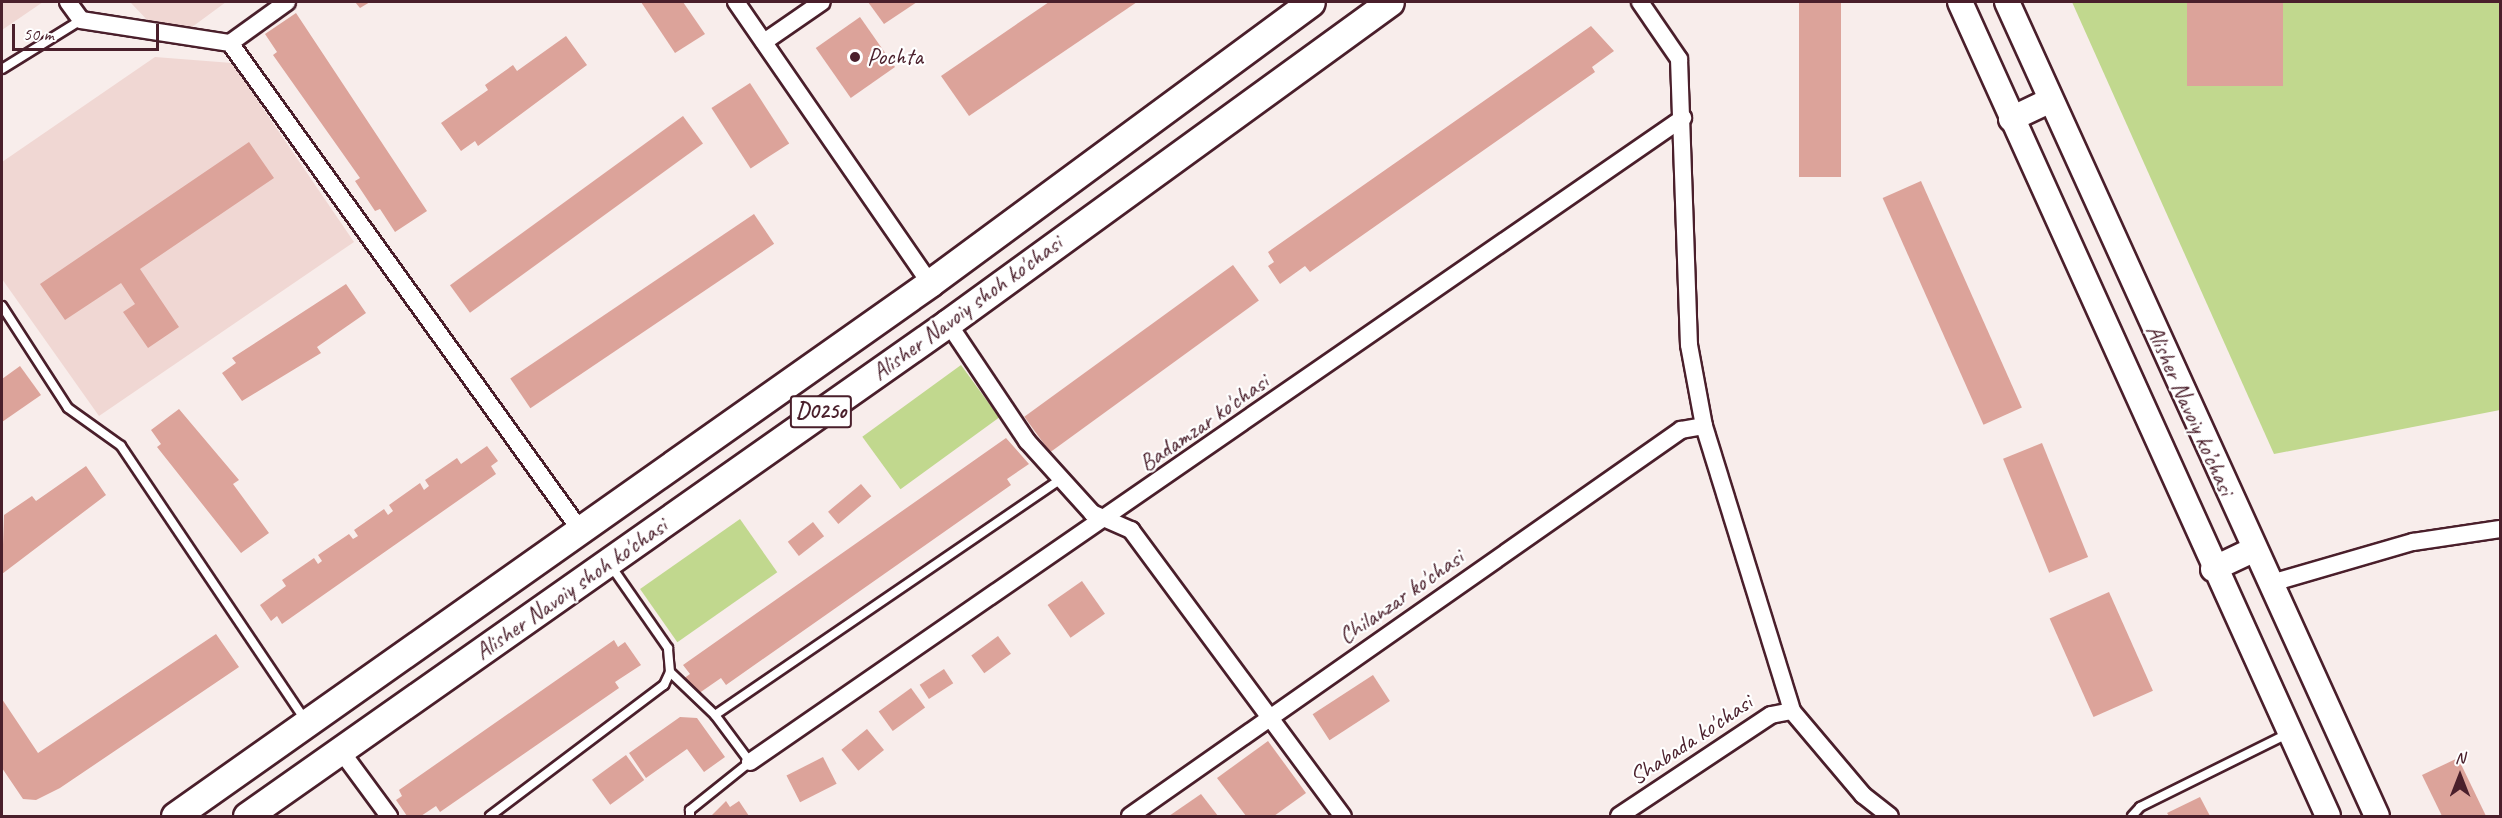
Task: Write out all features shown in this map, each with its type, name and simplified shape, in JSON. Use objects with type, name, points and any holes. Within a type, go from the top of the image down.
[{"type":"main road","name":"Alisher Navoiy shoh ko'chasi","points":[[175,816],[578,527],[930,283],[1311,2]]},
{"type":"main road","name":"Alisher Navoiy shoh ko'chasi","points":[[247,816],[948,323],[1390,2]]},
{"type":"main road","name":"Alisher Navoiy ko’chasi","points":[[1960,2],[2212,569],[2287,734],[2328,816]]},
{"type":"main road","name":"Alisher Navoiy ko’chasi","points":[[2007,2],[2268,584],[2377,816]]},
{"type":"main road","points":[[2011,119],[2051,100]]},
{"type":"main road","points":[[2212,569],[2253,550]]},
{"type":"street","points":[[68,2],[81,20],[230,43],[287,2]]},
{"type":"street","points":[[736,2],[930,283]]},
{"type":"street","points":[[764,42],[822,2]]},
{"type":"street","points":[[1640,2],[1678,59],[1683,118],[1689,345],[1704,426],[1792,711],[1863,795],[1890,816]]},
{"type":"street","points":[[230,43],[578,527]]},
{"type":"street","name":"Badamzar ko'chasi","points":[[750,762],[1108,520],[1683,118]]},
{"type":"street","points":[[948,323],[1027,441],[1092,513],[1131,530],[1343,816]]},
{"type":"street","name":"Chilanzar ko'chasi","points":[[1130,816],[1682,430],[1704,426]]},
{"type":"street","points":[[2268,584],[2414,542],[2500,529]]},
{"type":"street","name":"Shabada ko'chasi","points":[[1619,816],[1771,715],[1792,711]]},
{"type":"street","points":[[341,751],[389,816]]},
{"type":"lane","points":[[2,69],[81,20]]},
{"type":"lane","points":[[2,306],[68,408],[121,446],[306,722]]},
{"type":"lane","points":[[715,715],[1061,479]]},
{"type":"lane","points":[[490,816],[664,685],[670,672],[669,648],[608,562]]},
{"type":"lane","points":[[670,672],[715,715],[750,762],[690,810],[690,816]]},
{"type":"lane","points":[[2132,816],[2140,807],[2287,734]]},
{"type":"shaded area","points":[[2,2],[43,2],[2,30]]},
{"type":"shaded area","points":[[122,2],[226,2],[188,30],[151,24],[131,3]]},
{"type":"shaded area","points":[[155,57],[232,63],[354,242],[99,416],[2,279],[2,162]]},
{"type":"green space","points":[[2072,2],[2500,2],[2500,410],[2274,454]]},
{"type":"green space","points":[[961,365],[999,418],[901,489],[862,437]]},
{"type":"green space","points":[[740,519],[777,572],[677,642],[640,589]]},
{"type":"building","points":[[355,2],[370,2],[360,8]]},
{"type":"building","points":[[641,2],[683,2],[705,34],[675,53]]},
{"type":"building","points":[[868,2],[917,2],[884,24]]},
{"type":"building","points":[[1049,2],[1137,2],[969,116],[941,76]]},
{"type":"building","points":[[1799,2],[1841,2],[1841,177],[1799,177]]},
{"type":"building","points":[[2187,2],[2283,2],[2283,86],[2187,86]]},
{"type":"building","points":[[296,13],[427,211],[395,232],[380,209],[375,211],[355,181],[360,178],[273,55],[277,52],[265,34]]},
{"type":"building","name":"Pochta","points":[[860,17],[895,67],[851,98],[816,48]]},
{"type":"building","points":[[1591,26],[1614,51],[1592,67],[1595,72],[1310,272],[1305,266],[1280,284],[1268,266],[1274,262],[1268,252]]},
{"type":"building","points":[[566,36],[587,65],[478,146],[475,141],[461,151],[441,123],[488,90],[485,85],[513,65],[517,71]]},
{"type":"building","points":[[750,83],[789,143],[751,168],[711,108]]},
{"type":"building","points":[[683,116],[703,144],[470,313],[450,285]]},
{"type":"building","points":[[249,142],[274,178],[140,269],[179,327],[148,348],[123,312],[135,304],[121,283],[65,320],[40,284]]},
{"type":"building","points":[[1921,181],[2022,408],[1984,425],[1883,198]]},
{"type":"building","points":[[754,214],[774,244],[530,408],[510,378]]},
{"type":"building","points":[[1233,265],[1259,301],[1050,452],[1024,417]]},
{"type":"building","points":[[346,284],[366,313],[317,347],[321,353],[242,401],[222,373],[236,363],[232,358]]},
{"type":"building","points":[[20,366],[41,395],[2,422],[2,379]]},
{"type":"building","points":[[179,409],[239,480],[233,484],[269,533],[241,553],[157,447],[161,444],[151,430]]},
{"type":"building","points":[[1006,438],[1029,464],[1007,479],[1011,485],[726,685],[721,678],[695,696],[683,679],[690,674],[683,665]]},
{"type":"building","points":[[2042,443],[2088,557],[2049,573],[2003,459]]},
{"type":"building","points":[[487,446],[498,461],[491,466],[496,474],[282,624],[277,616],[271,621],[260,605],[286,586],[282,580],[314,558],[318,564],[322,561],[318,555],[349,534],[353,539],[358,536],[354,530],[384,509],[388,515],[393,511],[389,505],[420,483],[424,490],[429,486],[425,480],[457,458],[461,464]]},
{"type":"building","points":[[86,466],[106,495],[2,574],[4,515],[32,496],[36,501]]},
{"type":"building","points":[[861,484],[871,496],[838,524],[828,512]]},
{"type":"building","points":[[813,522],[824,536],[799,556],[788,542]]},
{"type":"building","points":[[1082,581],[1105,614],[1071,638],[1048,605]]},
{"type":"building","points":[[2109,592],[2153,691],[2094,717],[2050,618]]},
{"type":"building","points":[[216,634],[239,667],[60,788],[36,800],[23,799],[2,768],[2,699],[38,753]]},
{"type":"building","points":[[998,636],[1011,654],[984,673],[971,655]]},
{"type":"building","points":[[614,640],[618,647],[625,642],[641,665],[615,682],[619,688],[440,812],[436,806],[421,816],[407,816],[396,800],[402,796],[399,790]]},
{"type":"building","points":[[944,669],[953,683],[929,699],[920,685]]},
{"type":"building","points":[[1373,675],[1390,701],[1329,740],[1313,714]]},
{"type":"building","points":[[911,688],[925,707],[893,731],[879,712]]},
{"type":"building","points":[[680,717],[697,718],[725,757],[704,772],[687,749],[646,778],[629,753]]},
{"type":"building","points":[[867,729],[884,750],[858,771],[841,750]]},
{"type":"building","points":[[1268,741],[1306,793],[1274,816],[1246,816],[1217,778]]},
{"type":"building","points":[[626,755],[644,780],[610,805],[592,780]]},
{"type":"building","points":[[823,757],[837,784],[800,802],[786,776]]},
{"type":"building","points":[[2458,758],[2486,816],[2442,816],[2422,775]]},
{"type":"building","points":[[1201,794],[1218,816],[1169,816]]},
{"type":"building","points":[[2200,797],[2210,816],[2169,816],[2167,813]]},
{"type":"building","points":[[726,801],[730,807],[739,801],[749,816],[711,816]]},
{"type":"place","name":"Pochta","points":[[855,57]]}]
